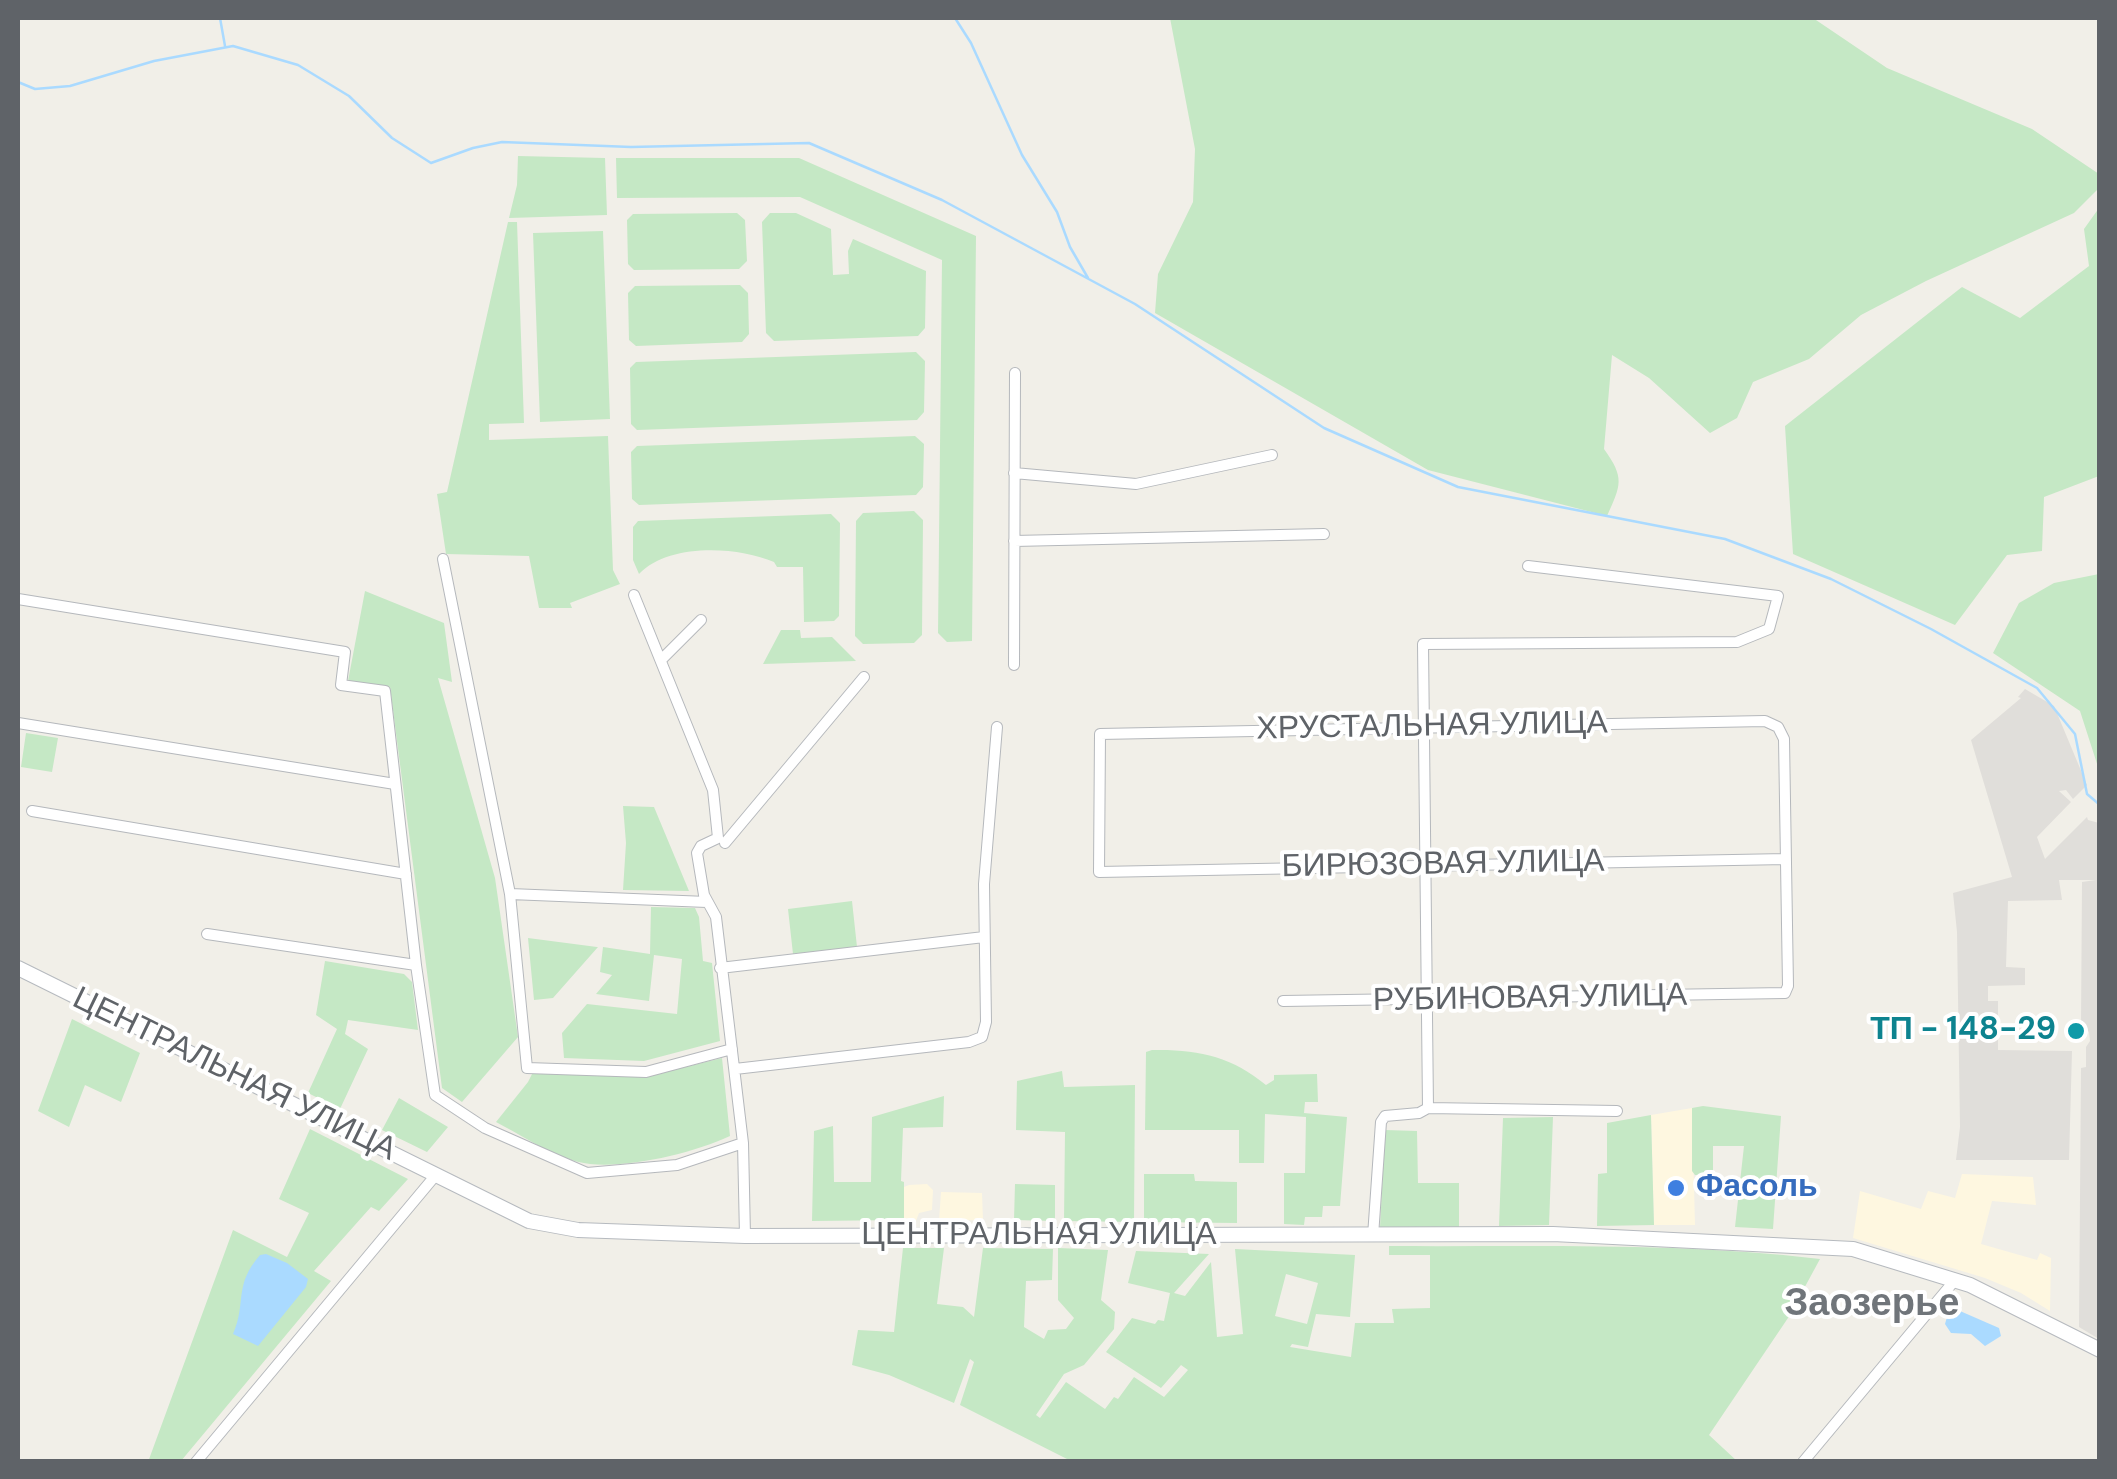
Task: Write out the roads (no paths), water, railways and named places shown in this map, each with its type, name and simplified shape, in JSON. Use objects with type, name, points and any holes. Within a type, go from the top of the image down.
[{"type":"main road","name":"ЦЕНТРАЛЬНАЯ УЛИЦА","points":[[18,968],[529,1221],[578,1230],[745,1236],[1553,1234],[1853,1249],[1970,1284],[2100,1350]]},
{"type":"street","points":[[1014,373],[1014,665]]},
{"type":"street","points":[[1014,473],[1136,484],[1272,455]]},
{"type":"street","points":[[1014,541],[1324,534]]},
{"type":"street","points":[[443,559],[510,894],[527,1068],[646,1072],[732,1048]]},
{"type":"street","points":[[1428,1108],[1423,644],[1737,642],[1769,629],[1778,596],[1528,566]]},
{"type":"street","points":[[634,594],[713,790],[718,838],[701,846],[698,853],[707,902],[716,917],[735,1069],[743,1144],[745,1236]]},
{"type":"street","points":[[18,599],[345,652],[341,685],[385,691],[416,966],[435,1095],[485,1128],[587,1173],[676,1165],[743,1144]]},
{"type":"street","points":[[660,660],[701,620]]},
{"type":"street","points":[[725,843],[864,677]]},
{"type":"street","name":"ХРУСТАЛЬНАЯ УЛИЦА","points":[[1099,872],[1100,734],[1765,721],[1778,727],[1784,739],[1786,858]]},
{"type":"street","points":[[18,724],[396,784]]},
{"type":"street","points":[[735,1069],[969,1042],[982,1037],[986,1022],[984,884],[998,726]]},
{"type":"street","points":[[32,811],[406,874]]},
{"type":"street","name":"БИРЮЗОВАЯ УЛИЦА","points":[[1099,872],[1786,858]]},
{"type":"street","name":"РУБИНОВАЯ УЛИЦА","points":[[1283,1002],[1785,994],[1786,858]]},
{"type":"street","points":[[510,894],[707,902]]},
{"type":"street","points":[[207,934],[416,966]]},
{"type":"street","points":[[720,968],[984,937]]},
{"type":"street","points":[[1373,1236],[1381,1122],[1390,1114],[1419,1113],[1428,1108],[1617,1110]]},
{"type":"street","points":[[196,1462],[435,1176]]},
{"type":"street","points":[[1803,1462],[1955,1280]]},
{"type":"water","points":[[260,1255],[287,1263],[308,1279],[306,1287],[258,1346],[233,1334],[246,1276]]},
{"type":"water","points":[[1960,1311],[1999,1328],[2001,1336],[1985,1346],[1971,1334],[1951,1333],[1945,1324],[1947,1317]]},
{"type":"waterway","points":[[220,18],[225,46]]},
{"type":"waterway","points":[[955,18],[1088,278]]},
{"type":"waterway","points":[[18,82],[35,89],[70,86],[154,61],[233,46],[298,65],[349,96],[392,138],[431,163],[502,142],[631,147],[809,143],[942,200],[1135,304],[1324,428],[1458,487],[1725,539],[1831,579],[1931,629],[2037,688],[2075,734],[2087,794],[2100,805]]},
{"type":"place","name":"ТП - 148-29","points":[[2076,1031]]},
{"type":"place","name":"Фасоль","points":[[1676,1188]]},
{"type":"district","name":"Заозерье","points":[[1872,1305]]}]
